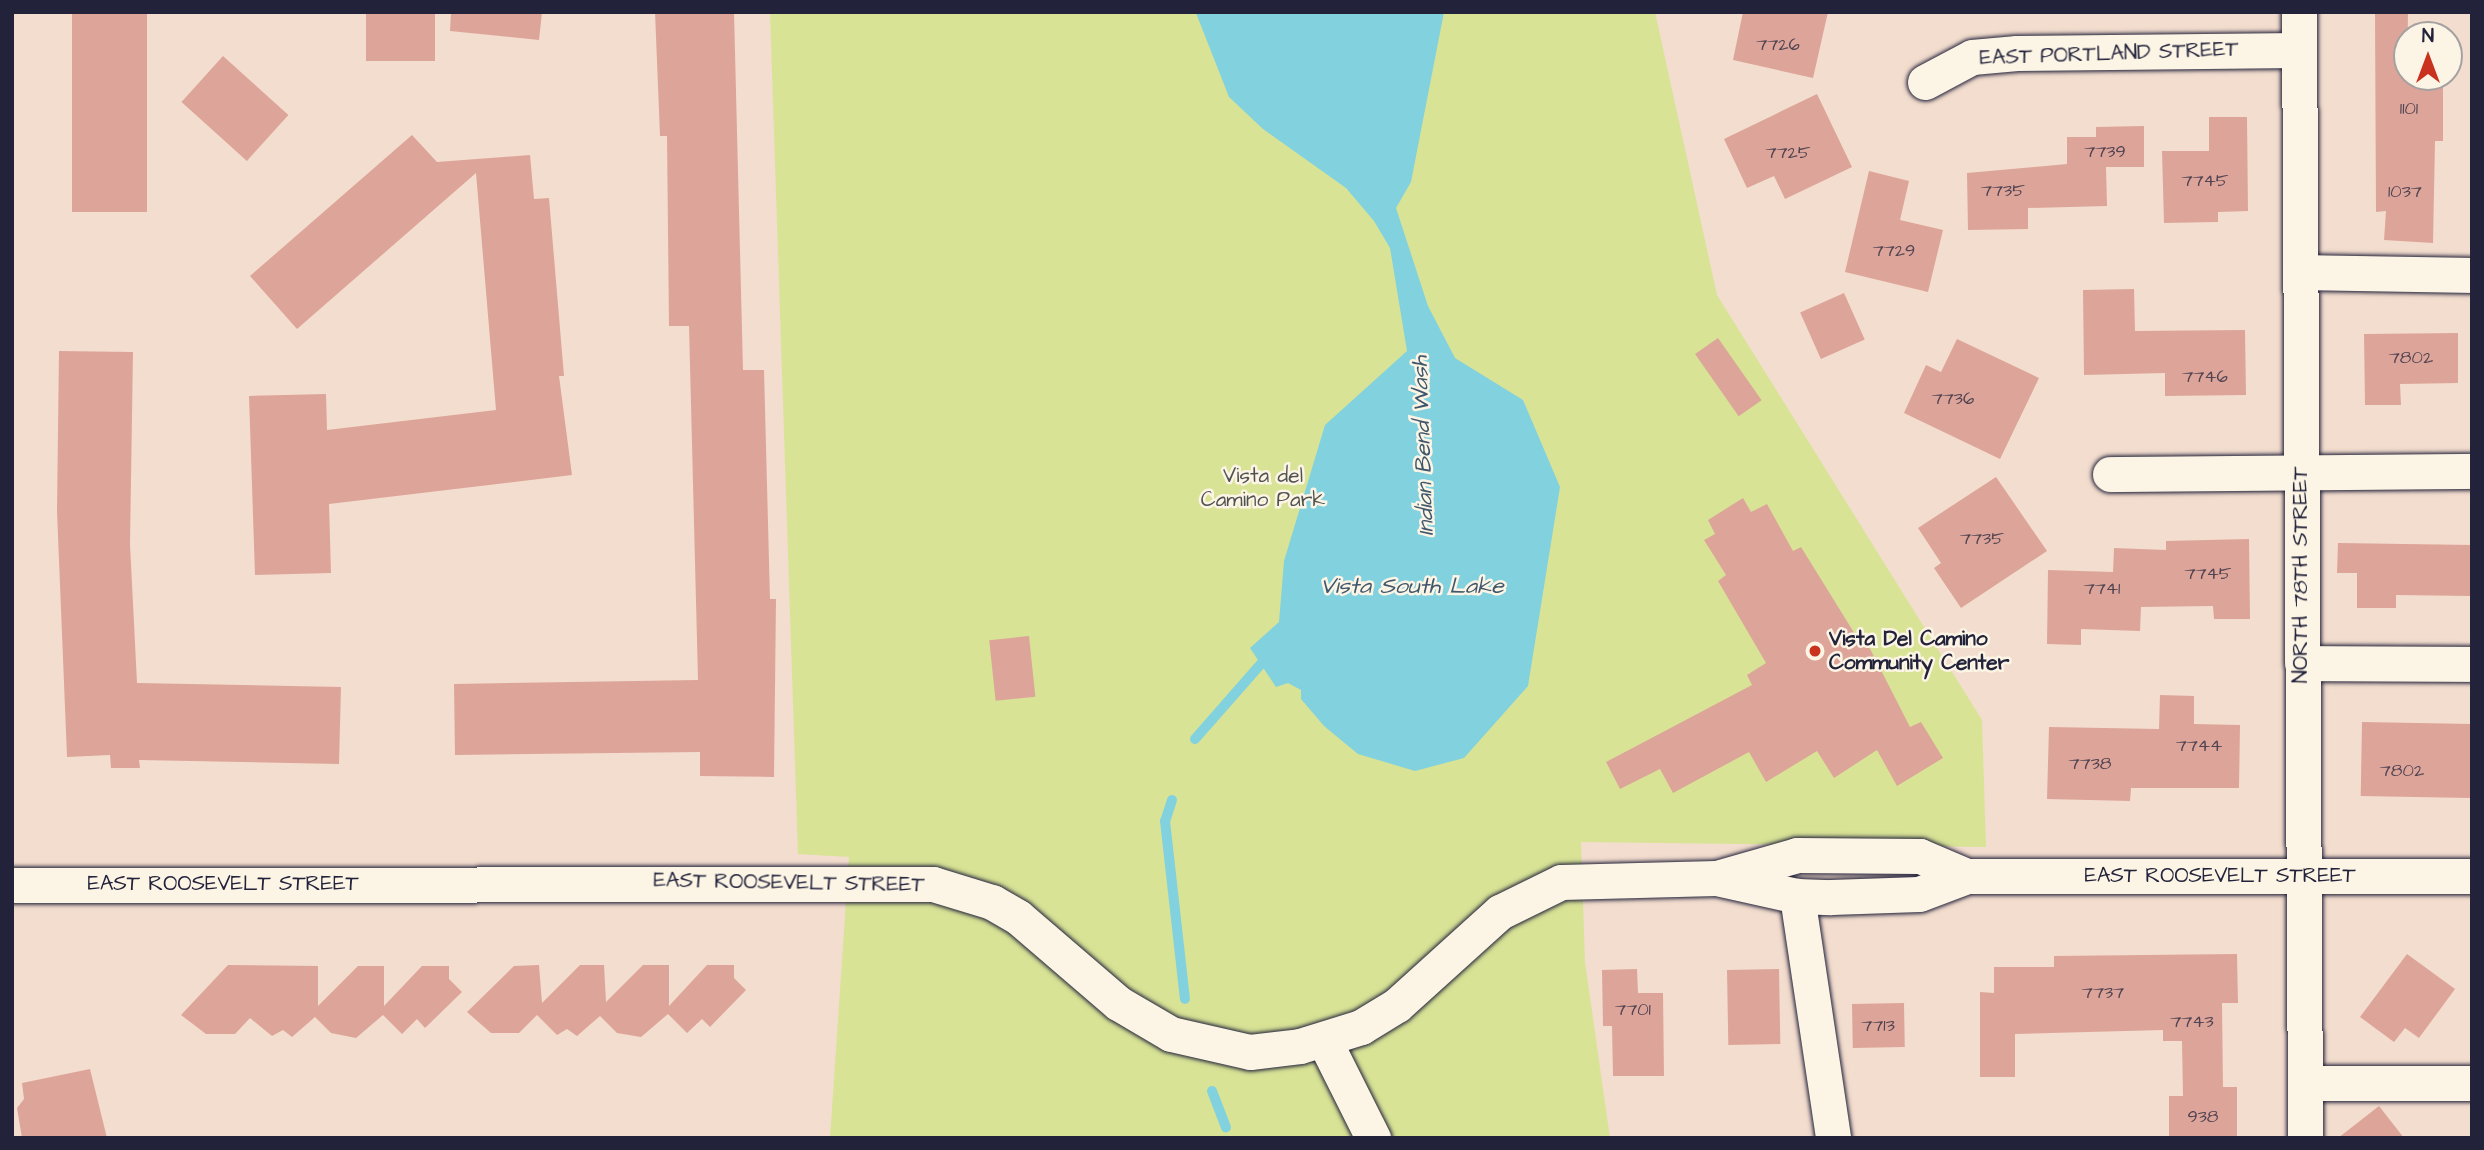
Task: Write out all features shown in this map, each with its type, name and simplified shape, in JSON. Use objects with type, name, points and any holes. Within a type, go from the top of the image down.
[{"type":"street","name":"NORTH 78TH STREET","points":[[2299,12],[2305,1138]]},
{"type":"street","name":"EAST PORTLAND STREET","points":[[1925,82],[1972,57],[2017,52],[2299,50]]},
{"type":"street","points":[[2300,272],[2472,275]]},
{"type":"street","points":[[2110,474],[2472,471]]},
{"type":"street","points":[[2302,663],[2472,664]]},
{"type":"street","name":"EAST ROOSEVELT STREET","points":[[1716,878],[1797,855],[1920,856],[1967,876]]},
{"type":"street","name":"EAST ROOSEVELT STREET","points":[[12,885],[933,884],[992,902],[1018,917],[1118,1003],[1171,1034],[1250,1052],[1324,1041],[1397,1004],[1465,939],[1530,893],[1593,879],[1716,878],[1797,896],[1919,894],[1967,876],[2472,876]]},
{"type":"street","points":[[1797,896],[1833,1138]]},
{"type":"street","points":[[1324,1041],[1373,1138]]},
{"type":"street","points":[[2305,1083],[2472,1083]]},
{"type":"green space","name":"Vista del Camino Park","points":[[770,12],[1655,12],[1717,295],[1982,720],[1986,847],[1581,842],[1585,962],[1610,1138],[830,1138],[849,857],[798,854]]},
{"type":"water","name":"Vista South Lake","points":[[1444,12],[1411,182],[1396,208],[1428,306],[1455,358],[1523,400],[1560,487],[1528,686],[1464,758],[1415,771],[1358,754],[1324,726],[1301,699],[1301,690],[1288,683],[1276,687],[1250,648],[1279,622],[1284,561],[1325,425],[1407,351],[1390,248],[1374,221],[1346,188],[1263,129],[1229,97],[1196,13]]},
{"type":"building","points":[[72,12],[147,12],[147,212],[72,212]]},
{"type":"building","points":[[366,12],[435,12],[435,61],[366,61]]},
{"type":"building","points":[[451,12],[542,12],[539,40],[450,31]]},
{"type":"building","points":[[655,12],[734,12],[743,370],[764,370],[770,599],[776,599],[774,777],[700,776],[700,752],[455,755],[454,684],[698,680],[689,326],[669,326],[667,136],[660,136]]},
{"type":"building","points":[[1743,12],[1828,12],[1813,78],[1733,60]]},
{"type":"building","points":[[2375,12],[2408,12],[2408,21],[2393,21],[2393,91],[2443,91],[2443,141],[2435,141],[2433,243],[2384,240],[2386,211],[2376,212]]},
{"type":"building","points":[[223,56],[288,115],[247,161],[182,102]]},
{"type":"building","points":[[1817,94],[1852,167],[1785,199],[1774,176],[1747,188],[1724,139]]},
{"type":"building","points":[[2209,117],[2247,117],[2248,211],[2218,212],[2218,222],[2164,223],[2162,151],[2209,151]]},
{"type":"building","points":[[2144,126],[2144,167],[2106,167],[2107,206],[2028,208],[2028,229],[1968,230],[1967,173],[2067,164],[2067,137],[2096,137],[2096,127]]},
{"type":"building","points":[[412,135],[437,162],[530,155],[534,199],[549,198],[564,376],[559,376],[572,475],[329,504],[331,573],[255,575],[249,396],[326,394],[327,430],[496,410],[476,173],[297,329],[250,276]]},
{"type":"building","points":[[1869,171],[1909,181],[1900,220],[1943,230],[1928,292],[1845,272]]},
{"type":"building","points":[[2134,289],[2135,331],[2245,330],[2246,395],[2165,396],[2165,373],[2084,375],[2083,290]]},
{"type":"building","points":[[1844,293],[1865,340],[1821,359],[1800,313]]},
{"type":"building","points":[[2458,333],[2458,383],[2400,384],[2401,405],[2365,405],[2364,334]]},
{"type":"building","points":[[1718,338],[1762,400],[1739,416],[1695,354]]},
{"type":"building","points":[[1957,339],[2039,378],[2000,459],[1904,413],[1926,365],[1941,372]]},
{"type":"building","points":[[59,351],[133,352],[130,544],[137,683],[341,687],[339,764],[139,760],[140,768],[111,768],[110,755],[67,757],[57,511]]},
{"type":"building","points":[[1996,477],[2047,551],[1961,608],[1934,568],[1941,563],[1918,528]]},
{"type":"building","name":"Vista Del Camino Community Center","points":[[1743,498],[1751,512],[1767,504],[1793,551],[1801,547],[1858,639],[1864,637],[1910,727],[1921,722],[1943,758],[1897,786],[1877,750],[1834,778],[1817,751],[1766,782],[1749,752],[1673,793],[1660,769],[1620,789],[1606,762],[1752,685],[1747,675],[1766,663],[1718,581],[1726,575],[1704,540],[1715,534],[1708,520]]},
{"type":"building","points":[[2249,539],[2250,619],[2214,619],[2213,606],[2141,607],[2140,631],[2081,629],[2081,645],[2047,644],[2048,570],[2113,572],[2114,548],[2166,550],[2166,541]]},
{"type":"building","points":[[2338,543],[2472,545],[2472,596],[2396,595],[2396,608],[2357,608],[2357,573],[2337,573]]},
{"type":"building","points":[[1029,636],[1035,697],[996,701],[989,640]]},
{"type":"building","points":[[2160,695],[2194,696],[2194,724],[2240,725],[2239,788],[2131,788],[2130,801],[2047,799],[2049,727],[2159,729]]},
{"type":"building","points":[[2362,722],[2472,724],[2471,798],[2361,796]]},
{"type":"building","points":[[2237,954],[2238,1003],[2222,1003],[2223,1087],[2237,1087],[2237,1138],[2169,1138],[2169,1096],[2183,1096],[2182,1041],[2163,1041],[2163,1030],[2015,1034],[2015,1077],[1980,1077],[1980,992],[1994,993],[1994,967],[2054,967],[2054,956]]},
{"type":"building","points":[[2407,954],[2455,989],[2419,1038],[2405,1028],[2394,1042],[2360,1017]]},
{"type":"building","points":[[228,965],[318,966],[318,1006],[358,966],[384,966],[384,1006],[422,966],[449,966],[449,979],[462,992],[425,1028],[417,1019],[402,1034],[383,1015],[356,1038],[331,1033],[315,1017],[292,1037],[283,1030],[272,1036],[250,1018],[235,1034],[206,1034],[181,1015]]},
{"type":"building","points":[[539,965],[542,1003],[580,965],[604,965],[606,1002],[643,965],[669,965],[669,1006],[707,965],[734,965],[734,978],[746,990],[710,1027],[702,1019],[687,1033],[668,1014],[641,1037],[617,1033],[600,1016],[577,1036],[567,1029],[557,1035],[537,1015],[519,1033],[491,1033],[467,1012],[514,966]]},
{"type":"building","points":[[1637,969],[1638,993],[1663,993],[1664,1076],[1613,1076],[1612,1026],[1603,1026],[1602,970]]},
{"type":"building","points":[[1779,969],[1780,1044],[1728,1045],[1727,970]]},
{"type":"building","points":[[1904,1003],[1905,1047],[1853,1048],[1852,1004]]},
{"type":"building","points":[[90,1069],[107,1138],[22,1138],[17,1108],[24,1099],[22,1083]]},
{"type":"building","points":[[2379,1106],[2404,1138],[2338,1138]]},
{"type":"waterway","name":"Indian Bend Wash","points":[[1195,739],[1261,664],[1275,660]]},
{"type":"waterway","name":"Indian Bend Wash","points":[[1172,800],[1165,821],[1185,999]]},
{"type":"waterway","name":"Indian Bend Wash","points":[[1212,1091],[1226,1127]]},
{"type":"place","name":"Vista Del Camino Community Center","points":[[1815,651]]}]
